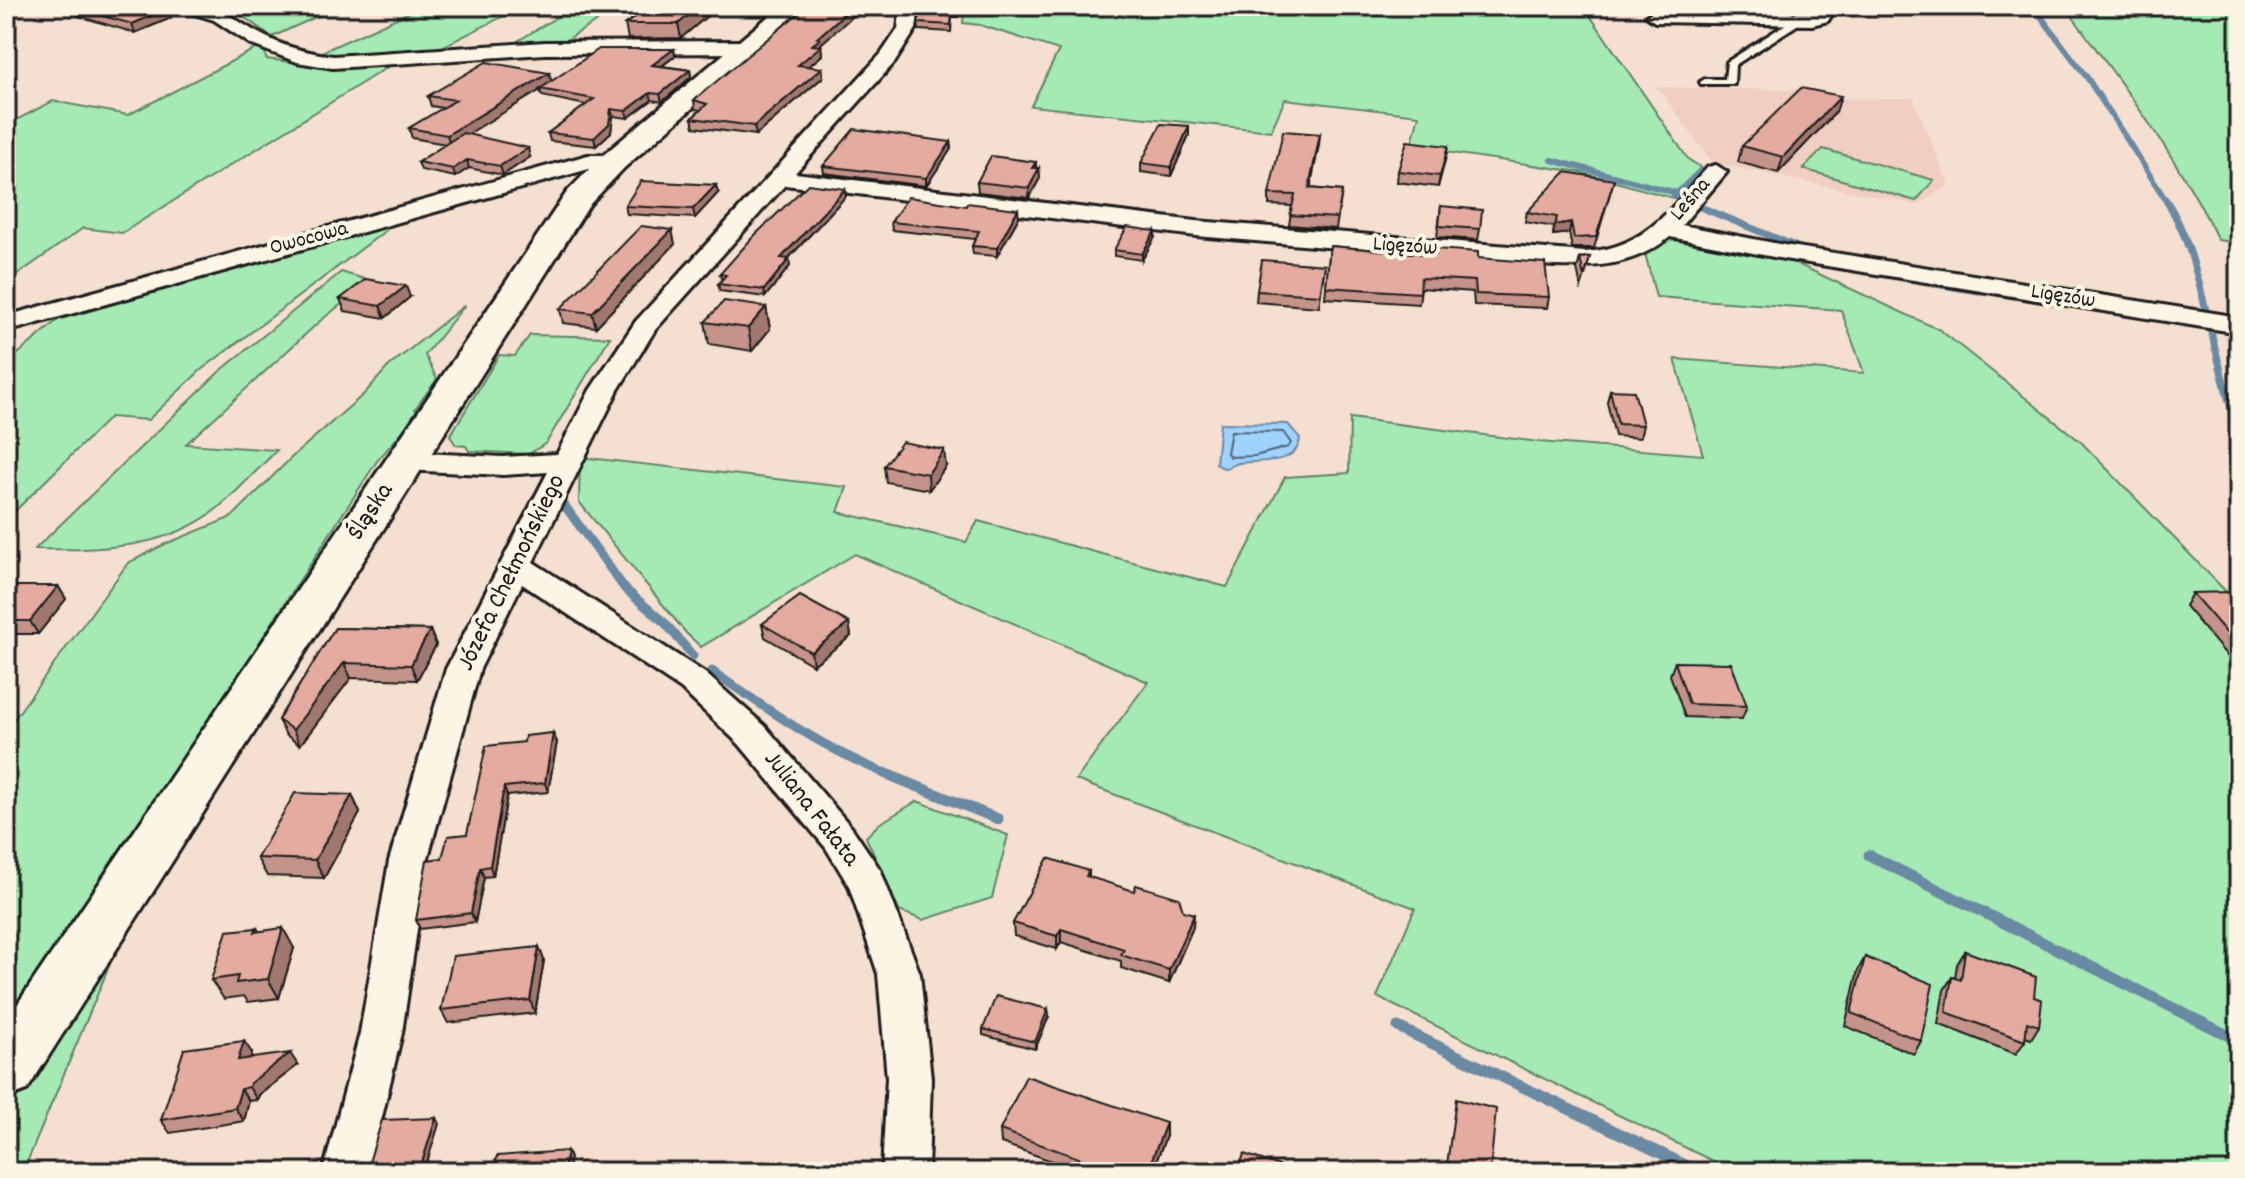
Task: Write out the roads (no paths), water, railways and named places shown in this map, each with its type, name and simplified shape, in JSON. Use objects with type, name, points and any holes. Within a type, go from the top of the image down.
[{"type":"main road","name":"Śląska","points":[[6,1071],[578,199],[613,162],[796,6]]},
{"type":"street","points":[[187,6],[221,16],[259,41],[304,58],[333,62],[545,48],[747,47]]},
{"type":"street","points":[[779,178],[888,58],[907,29],[910,6]]},
{"type":"street","points":[[1655,16],[1793,19],[1821,17],[1828,6]]},
{"type":"street","name":"Owocowa","points":[[6,324],[588,162],[613,162]]},
{"type":"street","name":"Leśna","points":[[1666,229],[1716,172]]},
{"type":"street","name":"Ligęzów","points":[[779,178],[1147,223],[1381,245],[1584,259],[1620,256],[1641,247],[1666,229],[1800,255],[2239,325]]},
{"type":"street","name":"Józefa Chełmońskiego","points":[[346,1172],[381,1033],[408,861],[463,669],[604,390],[645,326],[779,178]]},
{"type":"street","points":[[405,461],[503,466],[566,462]]},
{"type":"street","name":"Juliana Fałata","points":[[514,564],[693,681],[752,735],[839,838],[867,882],[899,974],[909,1078],[905,1172]]},
{"type":"lane","points":[[1705,82],[1730,82],[1730,64],[1794,23],[1793,19]]},
{"type":"water","points":[[1220,423],[1288,424],[1300,438],[1298,447],[1276,460],[1239,463],[1222,468],[1216,463]]},
{"type":"waterway","points":[[2033,6],[2088,79],[2167,202]]},
{"type":"waterway","points":[[1552,160],[1677,193]]},
{"type":"waterway","points":[[1674,196],[1700,171]]},
{"type":"waterway","points":[[2166,200],[2186,241],[2207,314]]},
{"type":"waterway","points":[[1698,206],[1802,249]]},
{"type":"waterway","points":[[1935,284],[1979,291]]},
{"type":"waterway","points":[[2210,328],[2239,441]]},
{"type":"waterway","points":[[557,495],[625,589],[665,623],[693,656]]},
{"type":"waterway","points":[[712,671],[819,741],[889,775]]},
{"type":"waterway","points":[[884,773],[998,819]]},
{"type":"waterway","points":[[1869,855],[2239,1041]]},
{"type":"waterway","points":[[1398,1027],[1700,1172]]}]
